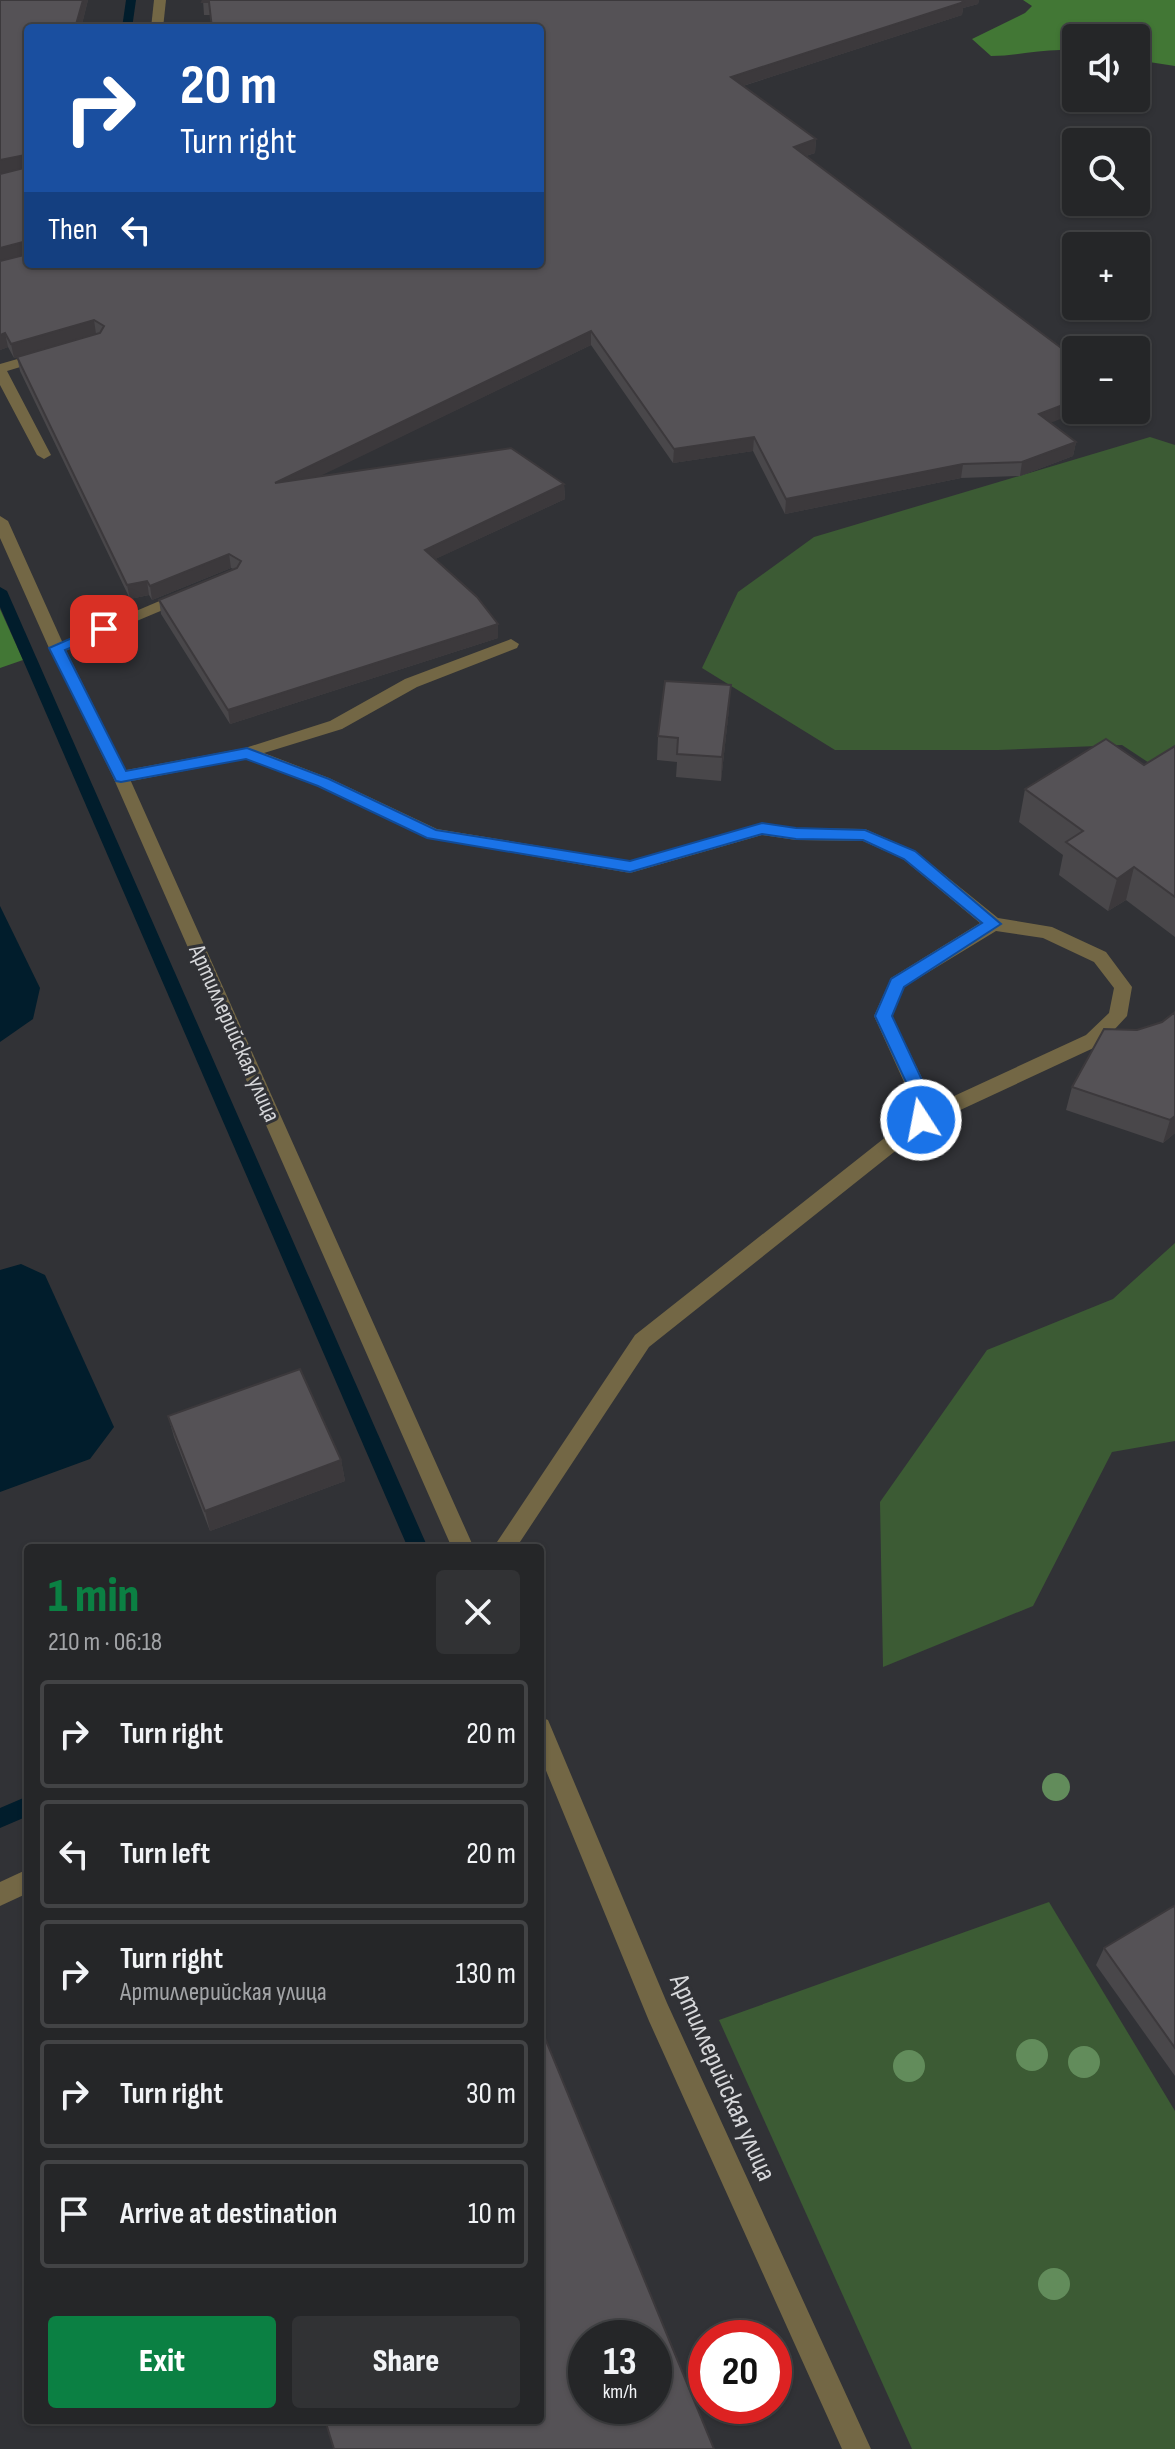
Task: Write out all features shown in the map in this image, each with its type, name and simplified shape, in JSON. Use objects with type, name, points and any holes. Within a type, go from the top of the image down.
[{"type":"street","points":[[157,24],[160,0]]},
{"type":"street","points":[[44,455],[0,371],[57,352]]},
{"type":"street","name":"Артиллерийская улица","points":[[0,521],[57,648],[121,777],[461,1544]]},
{"type":"street","points":[[57,648],[205,587]]},
{"type":"street","points":[[121,777],[247,753],[336,725],[411,683],[511,644]]},
{"type":"street","points":[[247,753],[323,782],[433,834],[630,867],[762,829],[796,834],[865,835],[909,855],[993,924],[1046,932],[1100,957],[1123,987],[1118,1016],[1093,1040],[921,1120],[642,1341],[507,1544]]},
{"type":"street","points":[[921,1120],[914,1082],[883,1016],[897,983],[993,924]]},
{"type":"street","name":"Артиллерийская улица","points":[[544,1738],[658,2012],[857,2449]]},
{"type":"street","points":[[0,1894],[24,1883]]},
{"type":"green space","points":[[1023,0],[1175,0],[1175,66],[1150,62],[1150,24],[1062,24],[1062,50],[1012,55],[991,56],[972,39],[1025,13],[1032,6]]},
{"type":"green space","points":[[1150,437],[1175,445],[1175,780],[1122,745],[998,750],[835,750],[702,668],[738,592],[814,537]]},
{"type":"green space","points":[[0,609],[23,660],[0,668]]},
{"type":"green space","points":[[1175,1243],[1175,1441],[1112,1452],[1033,1606],[883,1667],[880,1502],[987,1350],[1113,1299]]},
{"type":"green space","points":[[1049,1902],[1175,2111],[1175,2449],[912,2449],[719,2020]]},
{"type":"water","points":[[0,906],[40,988],[33,1019],[0,1042]]},
{"type":"water","points":[[21,1264],[45,1275],[114,1427],[90,1459],[0,1492],[0,1270]]},
{"type":"building","points":[[0,0],[83,0],[76,24],[24,24],[24,155],[0,160]]},
{"type":"building","points":[[961,0],[964,2],[731,77],[816,139],[794,147],[1062,348],[1062,405],[1039,414],[1076,442],[1022,462],[963,464],[786,499],[754,437],[674,449],[591,331],[275,483],[511,448],[564,484],[425,550],[477,597],[498,624],[228,710],[159,600],[237,568],[241,561],[229,554],[150,586],[147,581],[127,585],[17,357],[100,333],[104,326],[94,320],[11,344],[5,333],[0,335],[0,261],[24,255],[24,268],[544,268],[544,24],[212,24],[209,2],[202,2]]},
{"type":"building","points":[[24,168],[24,242],[0,248],[0,174]]},
{"type":"building","points":[[665,681],[731,685],[722,757],[677,754],[678,738],[658,736]]},
{"type":"building","points":[[1106,739],[1144,765],[1175,746],[1175,897],[1134,867],[1117,879],[1066,842],[1083,831],[1025,789]]},
{"type":"building","points":[[1175,1012],[1175,1116],[1170,1120],[1072,1087],[1104,1029],[1137,1030],[1162,1022]]},
{"type":"building","points":[[300,1369],[341,1460],[205,1511],[168,1416]]},
{"type":"building","points":[[1175,1908],[1175,2048],[1104,1948]]},
{"type":"building","points":[[544,2036],[661,2320],[568,2320],[568,2424],[672,2424],[672,2347],[688,2386],[688,2424],[704,2424],[714,2449],[334,2449],[326,2424],[544,2424]]},
{"type":"waterway","points":[[128,24],[131,0]]},
{"type":"waterway","points":[[0,591],[416,1544]]},
{"type":"waterway","points":[[0,1818],[24,1808]]},
{"type":"route","points":[[104,629],[57,648],[121,777],[247,753],[323,782],[433,834],[630,867],[762,829],[796,834],[865,835],[909,855],[993,924],[897,983],[883,1016],[914,1082],[921,1120]]}]
